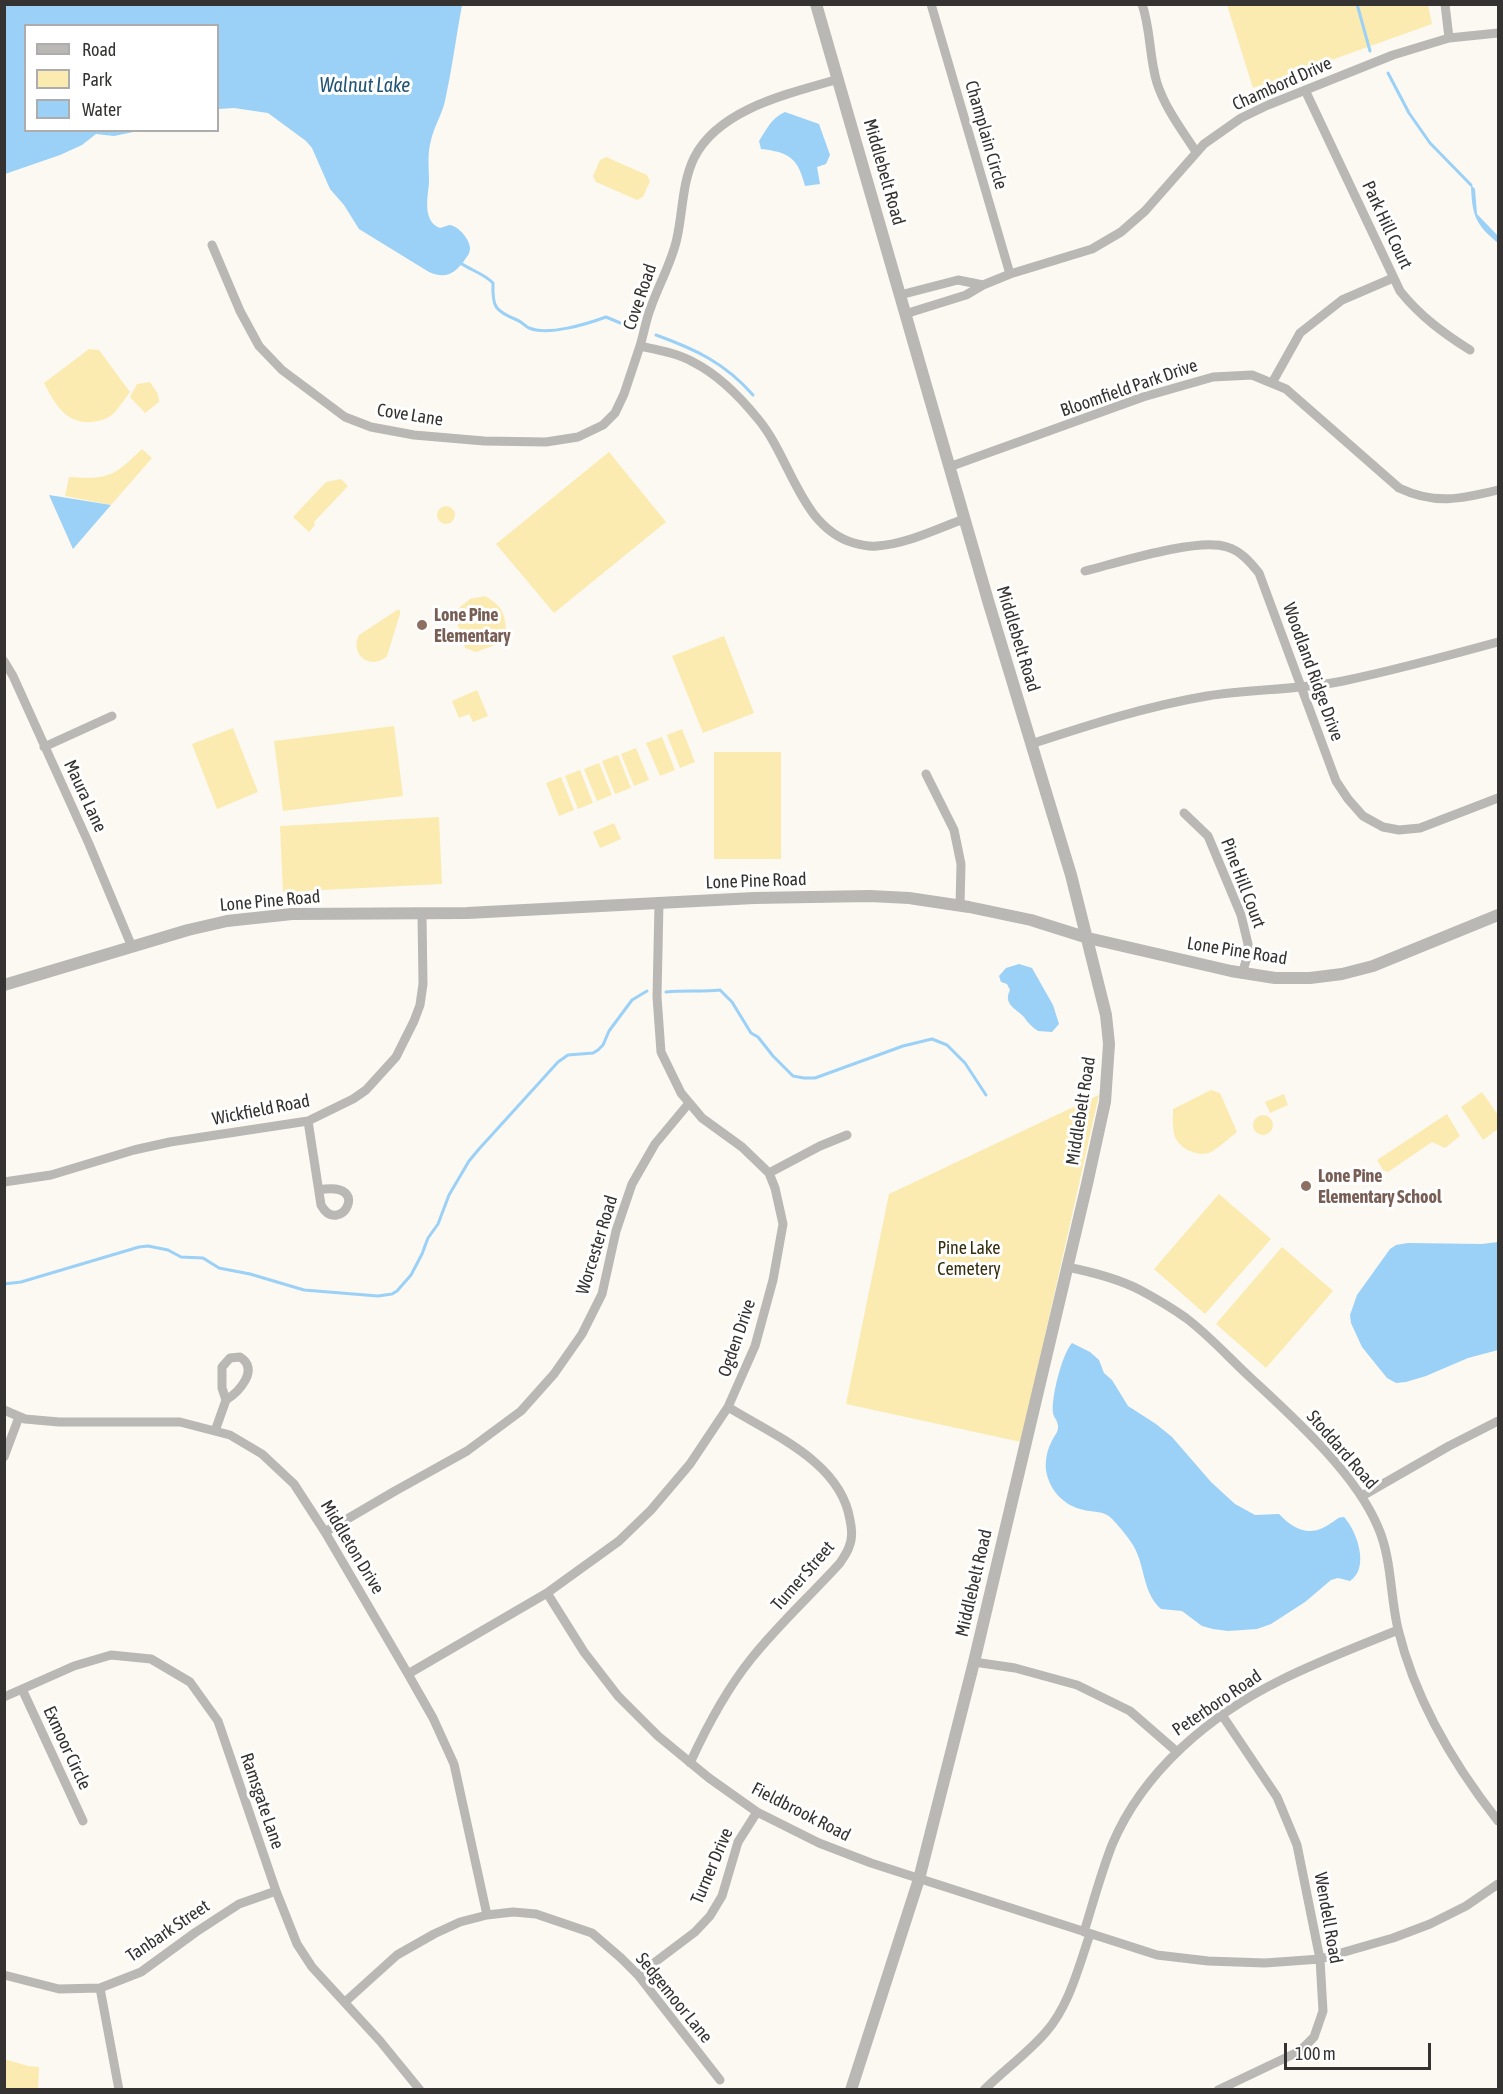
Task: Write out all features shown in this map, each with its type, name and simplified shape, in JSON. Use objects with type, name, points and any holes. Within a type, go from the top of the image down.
[{"type":"street","name":"Middlebelt Road","points":[[816,4],[964,519],[1088,938],[1106,1015],[1109,1044],[1108,1078],[1089,1174],[974,1662],[919,1880],[851,2090]]},
{"type":"street","name":"Champlain Circle","points":[[931,4],[1010,274]]},
{"type":"street","points":[[1142,4],[1157,83],[1168,108],[1196,152]]},
{"type":"street","points":[[1445,4],[1449,38]]},
{"type":"street","name":"Chambord Drive","points":[[905,314],[966,296],[983,285],[1010,274],[1092,249],[1121,232],[1145,211],[1204,144],[1241,118],[1268,105],[1393,56],[1449,38],[1498,33]]},
{"type":"street","name":"Cove Road","points":[[839,79],[771,98],[755,106],[731,119],[710,136],[694,156],[684,188],[678,237],[650,308],[640,346],[664,351],[693,362],[722,382],[758,419],[776,443],[812,513],[828,530],[845,540],[875,547],[909,540],[964,519]]},
{"type":"street","name":"Park Hill Court","points":[[1305,90],[1400,291],[1416,311],[1438,330],[1470,350]]},
{"type":"street","name":"Cove Lane","points":[[212,245],[240,311],[259,346],[282,370],[345,417],[371,427],[414,435],[484,441],[546,442],[578,437],[603,425],[615,413],[640,346]]},
{"type":"street","points":[[1272,383],[1300,333],[1342,300],[1393,278]]},
{"type":"street","name":"Chambord Drive","points":[[900,295],[958,280],[983,285]]},
{"type":"street","name":"Bloomfield Park Drive","points":[[949,467],[1143,397],[1213,377],[1252,375],[1286,389],[1399,488],[1434,500],[1460,498],[1498,490]]},
{"type":"street","name":"Woodland Ridge Drive","points":[[1085,571],[1182,547],[1210,544],[1230,547],[1242,554],[1259,573],[1336,781],[1363,816],[1383,827],[1399,830],[1420,828],[1498,798]]},
{"type":"street","points":[[1031,744],[1130,712],[1251,691],[1302,688],[1344,681],[1498,642]]},
{"type":"street","name":"Maura Lane","points":[[4,661],[13,676],[89,844],[132,947]]},
{"type":"street","points":[[44,747],[112,716]]},
{"type":"street","points":[[926,774],[954,830],[961,864],[960,906]]},
{"type":"street","name":"Pine Hill Court","points":[[1184,813],[1208,836],[1241,915],[1248,944],[1248,954],[1242,974]]},
{"type":"street","name":"Lone Pine Road","points":[[4,985],[197,928],[227,921],[292,914],[422,915],[742,898],[870,896],[909,898],[1031,920],[1088,938],[1242,974],[1275,978],[1310,978],[1342,974],[1390,960],[1498,915]]},
{"type":"street","points":[[659,903],[657,997],[661,1052],[681,1094],[702,1118],[742,1148],[770,1173],[820,1146],[847,1136]]},
{"type":"street","name":"Wickfield Road","points":[[4,1182],[51,1175],[134,1150],[308,1121],[339,1107],[366,1090],[396,1057],[420,1005],[423,984],[422,915]]},
{"type":"street","name":"Worcester Road","points":[[325,1532],[467,1451],[521,1411],[554,1374],[582,1334],[602,1294],[616,1231],[632,1184],[655,1144],[689,1103]]},
{"type":"street","points":[[308,1121],[319,1190]]},
{"type":"street","name":"Ogden Drive","points":[[408,1674],[547,1593],[619,1541],[651,1510],[690,1464],[728,1407],[755,1346],[773,1280],[783,1224],[776,1188],[770,1173]]},
{"type":"street","name":"Stoddard Road","points":[[1067,1267],[1101,1274],[1139,1289],[1187,1319],[1304,1428],[1362,1496],[1380,1530],[1398,1630],[1415,1679],[1439,1733],[1465,1776],[1498,1821]]},
{"type":"street","points":[[215,1431],[226,1400]]},
{"type":"street","name":"Turner Street","points":[[690,1762],[709,1723],[733,1684],[753,1657],[840,1563],[849,1547],[853,1532],[849,1511],[832,1478],[802,1452],[728,1407]]},
{"type":"street","name":"Middleton Drive","points":[[4,1410],[25,1419],[59,1422],[180,1422],[230,1435],[262,1454],[294,1484],[325,1532],[408,1674],[433,1718],[454,1764],[487,1915]]},
{"type":"street","points":[[4,1456],[19,1417]]},
{"type":"street","points":[[1362,1496],[1498,1421]]},
{"type":"street","name":"Fieldbrook Road","points":[[547,1593],[584,1652],[618,1696],[658,1736],[709,1778],[757,1812],[819,1843],[919,1880],[1157,1955],[1208,1961],[1265,1963],[1320,1959],[1393,1938],[1430,1924],[1466,1906],[1498,1884]]},
{"type":"street","name":"Peterboro Road","points":[[984,2090],[1047,2031],[1061,2008],[1076,1974],[1112,1844],[1143,1789],[1176,1751],[1222,1715],[1280,1680],[1398,1630]]},
{"type":"street","name":"Ramsgate Lane","points":[[4,1697],[74,1666],[111,1655],[151,1659],[190,1682],[218,1721],[276,1892],[297,1944],[312,1967],[420,2090]]},
{"type":"street","points":[[974,1662],[1015,1668],[1077,1685],[1130,1711],[1176,1751]]},
{"type":"street","name":"Exmoor Circle","points":[[22,1689],[82,1821]]},
{"type":"street","name":"Wendell Road","points":[[1218,2090],[1300,2051],[1314,2037],[1323,2011],[1320,1959],[1297,1845],[1277,1797],[1222,1715]]},
{"type":"street","name":"Turner Drive","points":[[638,1976],[695,1932],[710,1916],[722,1896],[738,1842],[757,1812]]},
{"type":"street","name":"Tanbark Street","points":[[4,1975],[59,1989],[100,1988],[141,1972],[239,1904],[276,1892]]},
{"type":"street","name":"Sedgemoor Lane","points":[[345,2002],[397,1955],[434,1934],[487,1915],[513,1912],[536,1914],[592,1933],[621,1958],[638,1976],[720,2080]]},
{"type":"street","points":[[100,1988],[119,2090]]},
{"type":"green space","points":[[1227,5],[1428,5],[1432,24],[1253,88]]},
{"type":"green space","points":[[606,157],[647,175],[650,181],[643,197],[637,200],[596,182],[593,176],[600,160]]},
{"type":"green space","points":[[89,349],[99,350],[130,392],[110,416],[101,420],[82,422],[67,416],[61,410],[44,383]]},
{"type":"green space","points":[[150,382],[158,394],[159,402],[145,413],[130,397],[137,384]]},
{"type":"green space","points":[[142,449],[152,458],[111,505],[65,496],[69,477],[93,478],[110,474],[117,471]]},
{"type":"green space","points":[[609,452],[666,522],[554,613],[496,544]]},
{"type":"green space","points":[[341,479],[348,486],[314,522],[315,525],[309,532],[293,517],[326,482]]},
{"type":"green space","points":[[442,506],[450,506],[455,511],[453,522],[442,524],[437,519],[437,511]]},
{"type":"green space","points":[[485,596],[501,609],[506,626],[506,641],[476,652],[465,648],[454,612],[470,599]]},
{"type":"green space","points":[[400,610],[400,614],[387,656],[374,662],[363,659],[357,649],[359,635]]},
{"type":"green space","points":[[724,636],[754,713],[703,733],[672,656]]},
{"type":"green space","points":[[477,690],[488,716],[473,722],[469,714],[459,718],[452,701]]},
{"type":"green space","points":[[394,726],[403,796],[283,811],[274,741]]},
{"type":"green space","points":[[233,728],[258,792],[217,809],[192,744]]},
{"type":"green space","points":[[682,729],[695,762],[680,768],[667,735]]},
{"type":"green space","points":[[662,737],[675,770],[660,776],[646,743]]},
{"type":"green space","points":[[636,748],[649,780],[634,786],[621,754]]},
{"type":"green space","points":[[714,752],[781,752],[781,859],[714,859]]},
{"type":"green space","points":[[618,755],[631,788],[615,794],[602,761]]},
{"type":"green space","points":[[599,763],[612,795],[597,801],[584,769]]},
{"type":"green space","points":[[580,770],[593,803],[578,809],[565,776]]},
{"type":"green space","points":[[561,777],[574,810],[559,816],[546,783]]},
{"type":"green space","points":[[439,817],[442,884],[283,892],[280,826]]},
{"type":"green space","points":[[614,823],[621,839],[600,848],[593,832]]},
{"type":"green space","points":[[1211,1090],[1220,1093],[1237,1132],[1211,1152],[1201,1154],[1185,1149],[1177,1141],[1173,1127],[1173,1109]]},
{"type":"green space","points":[[1482,1092],[1498,1115],[1498,1129],[1483,1140],[1461,1107]]},
{"type":"green space","points":[[1284,1094],[1288,1105],[1270,1113],[1265,1102]]},
{"type":"green space","name":"Pine Lake Cemetery","points":[[1099,1095],[1021,1442],[846,1404],[889,1194]]},
{"type":"green space","points":[[1447,1114],[1460,1136],[1445,1148],[1432,1142],[1388,1172],[1383,1170],[1377,1160]]},
{"type":"green space","points":[[1263,1115],[1270,1118],[1273,1125],[1270,1132],[1263,1135],[1256,1132],[1253,1125],[1256,1118]]},
{"type":"green space","points":[[1219,1194],[1271,1239],[1205,1314],[1154,1269]]},
{"type":"green space","points":[[1282,1247],[1333,1291],[1266,1368],[1216,1324]]},
{"type":"green space","points":[[4,2059],[39,2067],[38,2089],[5,2089]]},
{"type":"water","name":"Walnut Lake","points":[[4,5],[462,5],[445,101],[432,135],[429,156],[428,214],[434,225],[440,228],[449,225],[456,227],[468,241],[470,250],[457,269],[449,274],[440,275],[429,272],[359,229],[344,205],[330,189],[312,148],[268,113],[234,108],[219,109],[219,24],[24,24],[24,132],[133,132],[114,136],[96,134],[82,145],[60,155],[5,174]]},
{"type":"water","points":[[785,112],[819,124],[830,155],[826,164],[817,167],[820,184],[805,186],[799,169],[791,158],[779,152],[761,149],[759,141],[767,128],[776,117]]},
{"type":"water","points":[[1471,185],[1475,189],[1477,214],[1498,236],[1498,243],[1484,230],[1476,218],[1472,204]]},
{"type":"water","points":[[49,495],[111,505],[73,549]]},
{"type":"water","points":[[1019,964],[1032,968],[1053,1005],[1059,1024],[1052,1032],[1038,1031],[1009,1002],[1010,990],[1007,984],[1001,982],[999,976],[1006,968]]},
{"type":"water","points":[[1498,1242],[1498,1350],[1468,1358],[1406,1382],[1396,1383],[1387,1378],[1362,1347],[1351,1323],[1350,1315],[1357,1295],[1390,1249],[1396,1245],[1408,1243],[1482,1244]]},
{"type":"water","points":[[1072,1343],[1090,1352],[1099,1360],[1104,1373],[1112,1380],[1128,1406],[1172,1437],[1211,1482],[1235,1504],[1255,1515],[1279,1514],[1297,1528],[1310,1531],[1324,1528],[1338,1518],[1344,1517],[1353,1531],[1359,1549],[1360,1559],[1356,1575],[1350,1581],[1338,1578],[1331,1580],[1305,1602],[1271,1624],[1257,1629],[1228,1631],[1213,1629],[1202,1626],[1182,1611],[1161,1609],[1150,1594],[1136,1550],[1120,1527],[1104,1514],[1070,1505],[1050,1484],[1046,1467],[1047,1456],[1058,1428],[1053,1413],[1055,1387],[1061,1366]]},
{"type":"waterway","points":[[1357,4],[1370,51]]},
{"type":"waterway","points":[[1388,73],[1409,113],[1430,143],[1471,185]]},
{"type":"waterway","points":[[462,264],[493,283],[494,303],[499,311],[529,328],[557,330],[606,317],[630,327]]},
{"type":"waterway","points":[[656,335],[709,358],[732,374],[753,395]]},
{"type":"waterway","points":[[666,992],[720,990],[732,1002],[751,1033],[758,1037],[793,1076],[815,1078],[903,1046],[932,1039],[947,1045],[965,1063],[986,1095]]},
{"type":"waterway","points":[[4,1284],[21,1282],[148,1246],[168,1250],[181,1257],[203,1258],[219,1268],[250,1274],[304,1290],[378,1296],[392,1294],[411,1275],[428,1238],[438,1224],[449,1195],[469,1161],[479,1149],[558,1062],[568,1055],[593,1053],[598,1050],[632,1000],[647,991]]},
{"type":"place","name":"Lone Pine Elementary","points":[[422,625]]},
{"type":"place","name":"Lone Pine Elementary School","points":[[1306,1186]]}]
